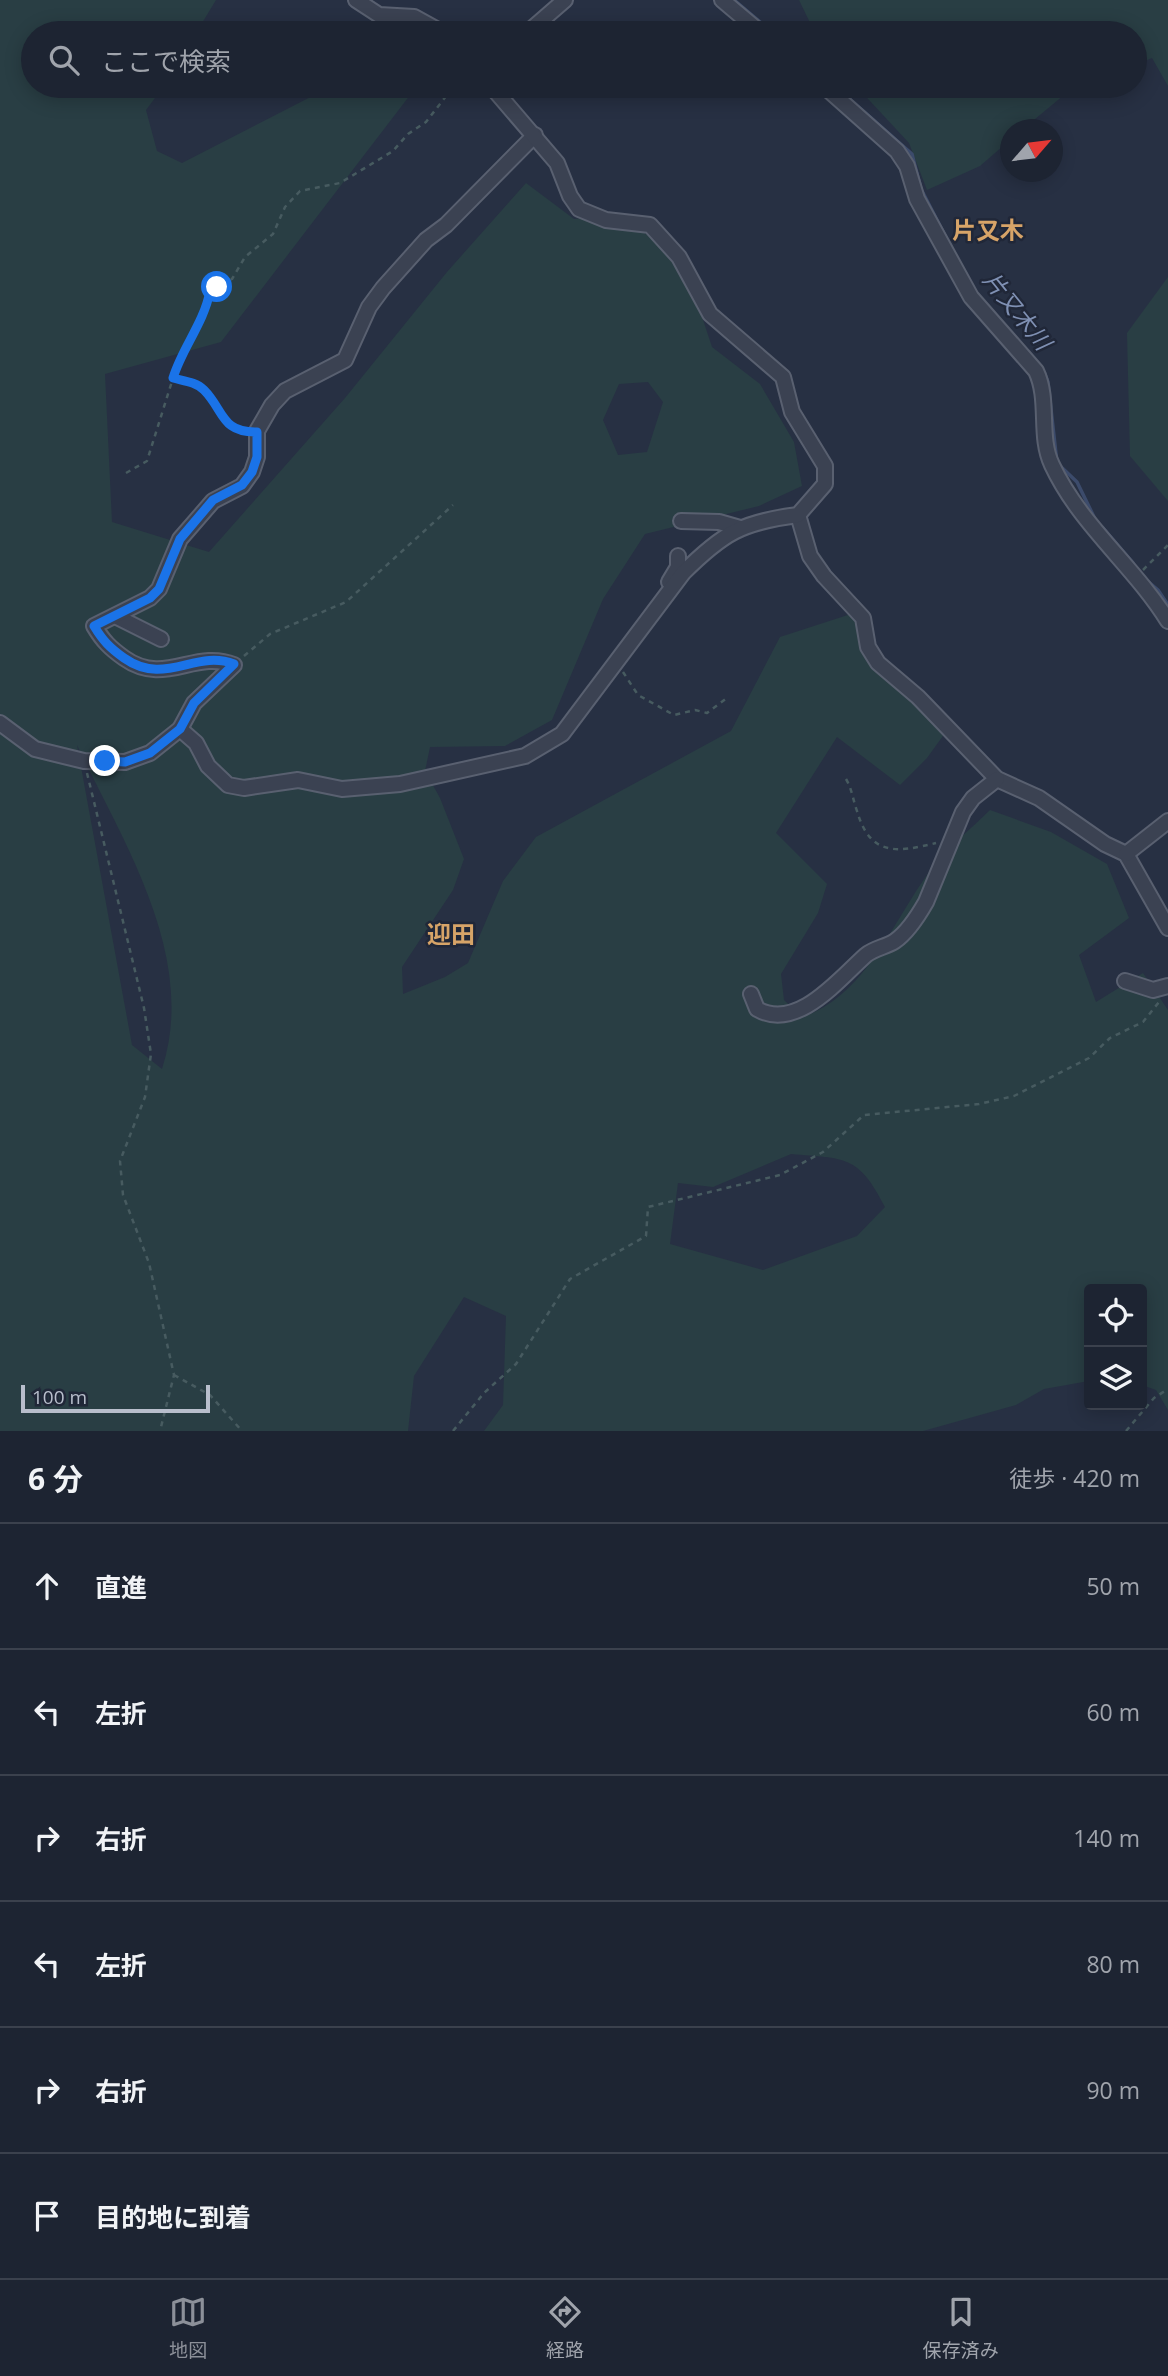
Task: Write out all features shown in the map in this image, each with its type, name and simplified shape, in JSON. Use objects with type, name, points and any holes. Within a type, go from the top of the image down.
[{"type":"street","points":[[356,0],[379,15],[414,17],[421,21]]},
{"type":"street","points":[[541,21],[565,0]]},
{"type":"street","points":[[722,0],[747,21]]},
{"type":"street","points":[[180,729],[196,743],[208,766],[228,785],[244,788],[298,780],[342,789],[401,784],[512,759],[544,746],[562,734],[618,663],[683,573],[707,549],[760,519],[798,515],[820,492],[827,477],[824,466],[792,412],[783,377],[710,314],[679,257],[650,225],[606,220],[579,209],[557,163],[502,98]]},
{"type":"street","points":[[837,98],[897,151],[907,166],[917,199],[971,297],[1035,371],[1042,384],[1047,453],[1053,467],[1084,517],[1149,592],[1168,621]]},
{"type":"street","points":[[0,723],[35,749],[84,761],[125,762],[150,753],[180,729],[194,703],[234,664],[220,659],[159,671],[144,669],[104,644],[94,626],[150,598],[159,589],[180,539],[213,500],[242,485],[257,457],[257,432],[272,405],[285,391],[345,360],[369,307],[383,288],[426,240],[446,225],[535,135]]},
{"type":"street","points":[[798,515],[810,556],[824,576],[863,618],[871,655],[918,696],[997,779],[1039,799],[1105,844],[1126,854],[1168,928]]},
{"type":"street","points":[[681,521],[719,523],[740,528]]},
{"type":"street","points":[[664,600],[667,585],[678,566],[678,556]]},
{"type":"street","points":[[115,617],[161,639]]},
{"type":"street","points":[[751,994],[757,1009],[762,1012],[778,1016],[796,1012],[844,977],[874,949],[895,941],[918,916],[973,797],[997,779]]},
{"type":"street","points":[[1126,854],[1168,821]]},
{"type":"street","points":[[1125,981],[1153,990],[1168,986]]},
{"type":"path","points":[[126,472],[147,461],[179,359],[207,308],[210,291],[232,279],[245,257],[273,234],[291,200],[308,188],[340,183],[393,151],[408,134],[426,122],[445,98]]},
{"type":"path","points":[[173,378],[191,382],[204,390],[218,414],[235,429],[244,433],[257,432]]},
{"type":"path","points":[[234,664],[270,634],[346,603],[453,505]]},
{"type":"path","points":[[1146,567],[1168,545]]},
{"type":"path","points":[[618,663],[638,695],[674,715],[695,710],[707,713],[727,698]]},
{"type":"path","points":[[84,761],[144,1008],[151,1054],[145,1097],[120,1161],[123,1195],[149,1263],[174,1375],[160,1431]]},
{"type":"path","points":[[846,779],[869,839],[884,847],[898,850],[952,838]]},
{"type":"path","points":[[453,1431],[484,1393],[516,1364],[570,1279],[646,1236],[648,1207],[780,1175],[823,1152],[863,1115],[979,1104],[1014,1096],[1089,1058],[1110,1038],[1143,1022],[1168,996]]},
{"type":"path","points":[[174,1375],[210,1395],[242,1431]]},
{"type":"path","points":[[1126,1431],[1154,1398],[1168,1389]]},
{"type":"green space","points":[[0,0],[216,0],[203,21],[21,21],[21,98],[155,98],[146,110],[157,151],[182,163],[309,98],[408,98],[221,342],[105,374],[112,522],[209,552],[345,398],[447,272],[526,183],[574,219],[618,214],[664,247],[702,317],[712,347],[760,384],[794,442],[802,486],[759,506],[645,534],[603,599],[552,720],[505,746],[430,747],[425,771],[440,798],[464,859],[453,890],[402,967],[403,994],[445,977],[468,963],[503,881],[536,837],[731,731],[780,637],[854,613],[862,638],[953,722],[927,758],[900,785],[837,737],[776,833],[827,884],[818,913],[781,974],[784,1000],[802,1017],[824,1007],[843,993],[875,957],[933,866],[990,810],[1051,832],[1107,864],[1129,918],[1079,955],[1096,1002],[1143,973],[1168,1010],[1168,1410],[1156,1390],[1147,1387],[1147,1284],[1084,1284],[1084,1382],[1044,1389],[1016,1405],[923,1431],[484,1431],[503,1405],[506,1316],[464,1297],[414,1376],[408,1431],[0,1431]],"holes":[[[648,382],[663,402],[647,452],[618,455],[603,420],[619,384]],[[77,745],[151,902],[171,985],[171,1027],[162,1069],[132,1045]],[[791,1154],[848,1162],[858,1168],[867,1177],[885,1207],[857,1236],[763,1270],[670,1244],[678,1183],[713,1187]]]},
{"type":"green space","points":[[799,0],[1168,0],[1168,86],[1152,58],[1147,60],[1147,21],[809,21]]},
{"type":"green space","points":[[867,98],[1060,98],[1035,119],[1000,119],[1000,149],[980,166],[927,190],[909,143]]},
{"type":"green space","points":[[1168,277],[1168,501],[1130,456],[1127,333]]},
{"type":"waterway","name":"片又木川","points":[[734,0],[759,21]]},
{"type":"waterway","name":"片又木川","points":[[849,98],[912,154],[921,189],[950,245]]},
{"type":"waterway","name":"片又木川","points":[[1044,372],[1048,382],[1057,463],[1077,482],[1096,521]]},
{"type":"waterway","name":"片又木川","points":[[1102,527],[1133,563]]},
{"type":"waterway","name":"片又木川","points":[[1144,578],[1158,590],[1168,605]]},
{"type":"district","name":"片又木","points":[[988,231]]},
{"type":"district","name":"迎田","points":[[451,935]]},
{"type":"route","points":[[105,761],[125,762],[150,753],[180,729],[194,703],[229,673],[234,664],[220,659],[159,671],[144,669],[104,644],[94,626],[150,598],[159,589],[180,539],[213,500],[242,485],[252,472],[257,457],[257,432],[244,433],[235,429],[218,414],[204,390],[191,382],[173,378],[179,359],[207,308],[210,291],[217,287]]}]
